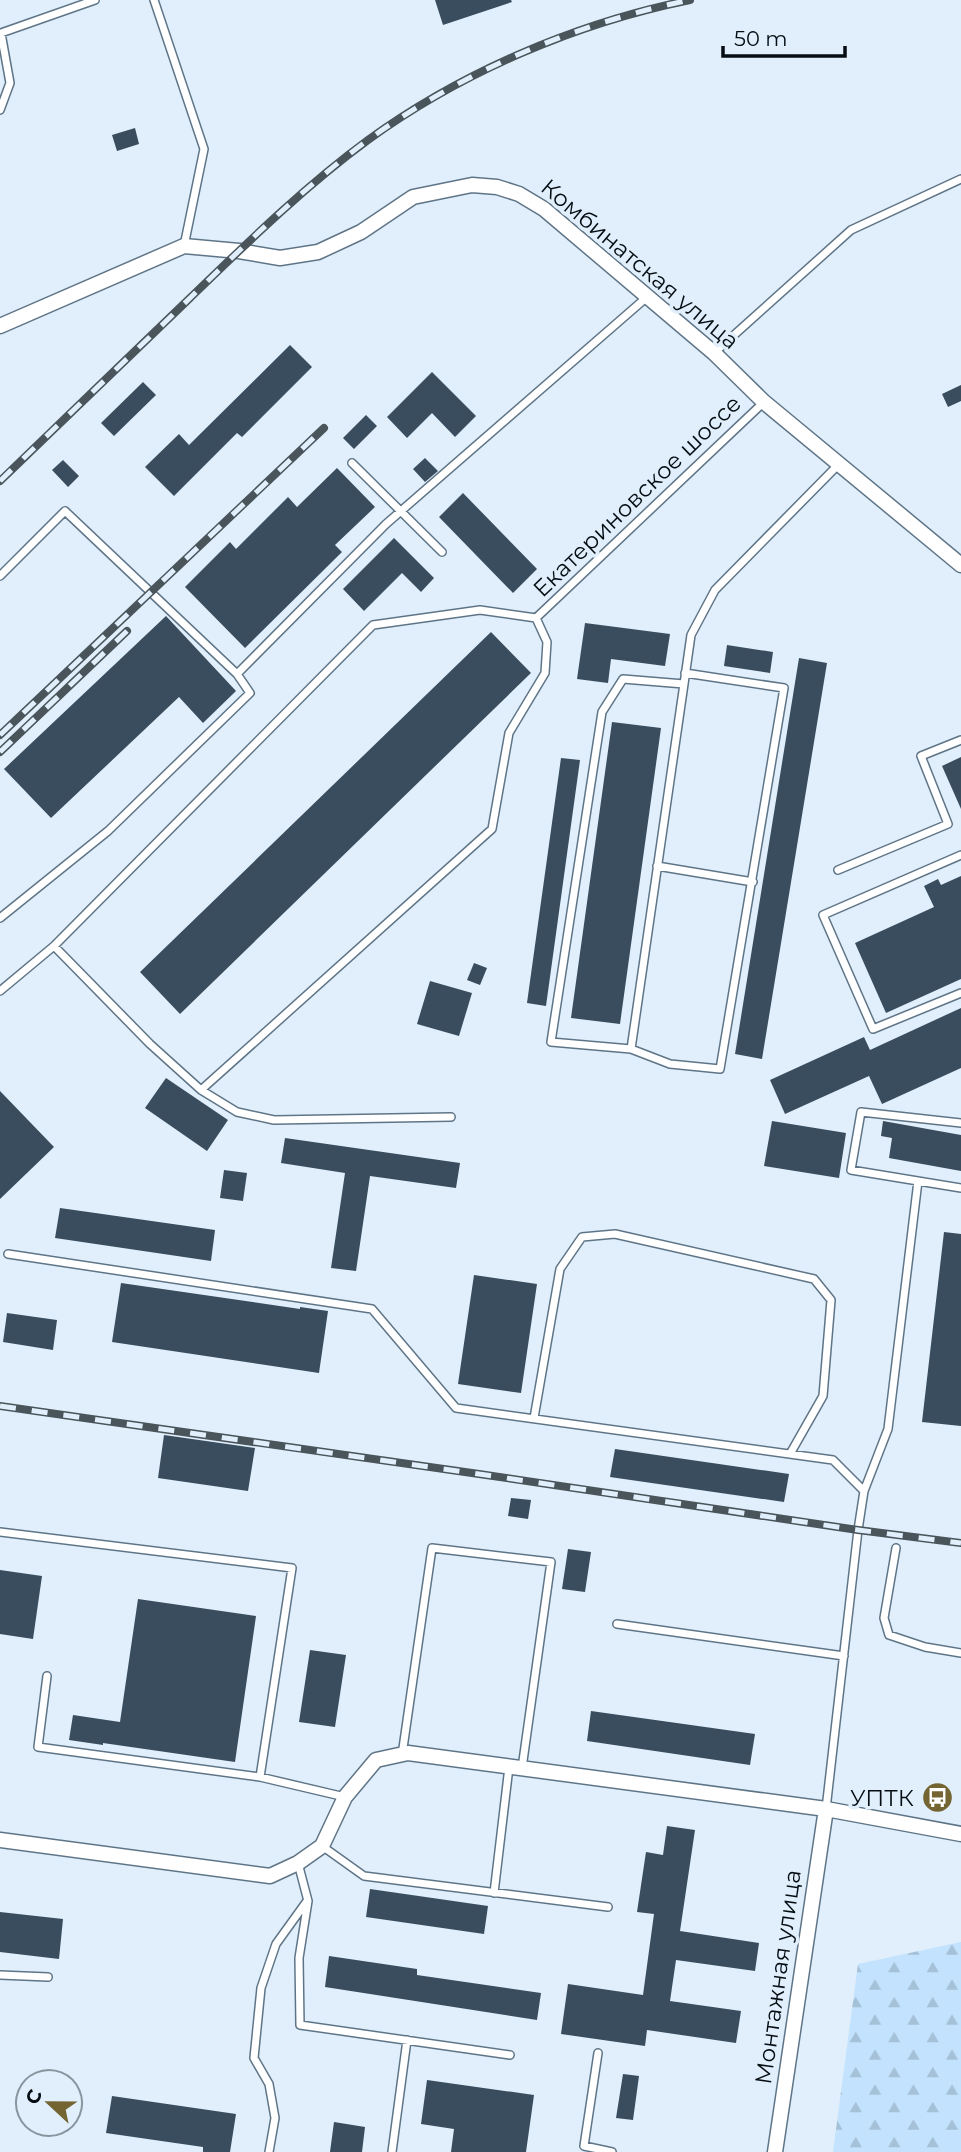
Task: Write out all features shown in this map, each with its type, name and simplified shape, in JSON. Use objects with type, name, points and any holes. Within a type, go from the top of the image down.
[{"type":"street","name":"Комбинатская улица","points":[[0,326],[184,246],[280,258],[318,251],[361,232],[413,197],[472,185],[497,187],[519,194],[544,209],[714,353],[764,402],[961,565]]},
{"type":"street","points":[[0,1840],[270,1876],[298,1863],[322,1846],[345,1797],[376,1760],[408,1754],[826,1809],[961,1834]]},
{"type":"street","name":"Монтажная улица","points":[[775,2152],[826,1809]]},
{"type":"lane","points":[[0,110],[10,83],[1,33],[95,0]]},
{"type":"lane","points":[[154,0],[204,149],[184,246]]},
{"type":"lane","points":[[714,353],[851,230],[961,179]]},
{"type":"lane","points":[[237,674],[402,510],[647,296]]},
{"type":"lane","name":"Екатериновское шоссе","points":[[536,618],[764,402]]},
{"type":"lane","points":[[352,463],[442,552]]},
{"type":"lane","points":[[631,1049],[691,635],[715,590],[839,464]]},
{"type":"lane","points":[[0,576],[65,511],[237,674],[250,692],[108,831],[0,918]]},
{"type":"lane","points":[[0,991],[54,946],[373,625],[480,610],[536,618],[547,642],[545,673],[509,733],[492,829],[201,1090]]},
{"type":"lane","points":[[684,684],[623,679],[602,712],[551,1042],[631,1049],[670,1064],[720,1069],[784,688],[685,673]]},
{"type":"lane","points":[[838,870],[947,824],[921,756],[961,740]]},
{"type":"lane","points":[[961,855],[823,915],[873,1029],[961,993]]},
{"type":"lane","points":[[657,866],[753,882]]},
{"type":"lane","points":[[54,946],[150,1044],[201,1090],[237,1112],[274,1119],[451,1117]]},
{"type":"lane","points":[[961,1123],[860,1112],[851,1170],[961,1188]]},
{"type":"lane","points":[[826,1809],[864,1491],[888,1429],[919,1181]]},
{"type":"lane","points":[[534,1418],[560,1269],[582,1237],[615,1234],[814,1279],[831,1300],[823,1396],[790,1454]]},
{"type":"lane","points":[[8,1254],[372,1309],[456,1408],[833,1460],[864,1491]]},
{"type":"lane","points":[[0,1532],[292,1568],[260,1777]]},
{"type":"lane","points":[[402,1755],[432,1548],[551,1562],[494,1893]]},
{"type":"lane","points":[[896,1549],[884,1618],[889,1635],[925,1647],[961,1653]]},
{"type":"lane","points":[[617,1624],[844,1656]]},
{"type":"lane","points":[[47,1676],[38,1746],[260,1777],[345,1797]]},
{"type":"lane","points":[[322,1846],[365,1876],[608,1907]]},
{"type":"lane","points":[[298,1863],[307,1900],[299,1958],[300,2025],[510,2055]]},
{"type":"lane","points":[[270,2152],[275,2118],[269,2084],[254,2058],[261,1988],[276,1944],[307,1900]]},
{"type":"lane","points":[[0,1975],[48,1977]]},
{"type":"lane","points":[[392,2152],[407,2040]]},
{"type":"lane","points":[[598,2053],[584,2146],[612,2152]]},
{"type":"green space","points":[[961,1942],[961,2152],[833,2152],[858,1964]]},
{"type":"building","points":[[435,0],[511,0],[512,2],[443,25]]},
{"type":"building","points":[[135,128],[139,144],[117,151],[112,135]]},
{"type":"building","points":[[290,345],[312,367],[242,437],[237,433],[174,496],[145,467],[179,434],[189,445]]},
{"type":"building","points":[[432,372],[476,416],[455,437],[432,413],[407,438],[387,417]]},
{"type":"building","points":[[143,382],[156,395],[114,436],[101,423]]},
{"type":"building","points":[[961,385],[961,401],[948,407],[942,394]]},
{"type":"building","points":[[366,415],[377,426],[354,449],[343,438]]},
{"type":"building","points":[[425,458],[438,471],[425,482],[413,469]]},
{"type":"building","points":[[63,460],[79,476],[68,487],[52,470]]},
{"type":"building","points":[[337,468],[375,507],[335,545],[342,552],[245,648],[185,587],[230,542],[236,549],[288,497],[297,507]]},
{"type":"building","points":[[463,493],[537,569],[513,593],[439,517]]},
{"type":"building","points":[[394,538],[434,578],[421,592],[402,573],[364,611],[343,589]]},
{"type":"building","points":[[166,616],[236,691],[203,723],[179,697],[51,818],[4,769]]},
{"type":"building","points":[[585,623],[670,634],[665,666],[611,659],[608,683],[577,679]]},
{"type":"building","points":[[491,632],[531,673],[180,1014],[140,972]]},
{"type":"building","points":[[727,645],[773,652],[770,673],[724,666]]},
{"type":"building","points":[[799,658],[827,663],[762,1059],[735,1054]]},
{"type":"building","points":[[612,722],[661,728],[620,1024],[571,1018]]},
{"type":"building","points":[[961,757],[961,809],[942,766]]},
{"type":"building","points":[[561,758],[580,760],[546,1006],[527,1003]]},
{"type":"building","points":[[961,876],[961,979],[886,1013],[855,943],[934,907],[924,886],[938,879],[941,885]]},
{"type":"building","points":[[474,963],[487,968],[480,985],[467,980]]},
{"type":"building","points":[[430,981],[472,993],[459,1036],[417,1024]]},
{"type":"building","points":[[961,1008],[961,1068],[882,1104],[869,1076],[785,1114],[770,1080],[864,1037],[870,1050]]},
{"type":"building","points":[[166,1078],[228,1120],[207,1151],[145,1108]]},
{"type":"building","points":[[0,1091],[54,1147],[0,1199]]},
{"type":"building","points":[[772,1121],[846,1133],[839,1178],[764,1166]]},
{"type":"building","points":[[883,1121],[961,1135],[961,1171],[889,1158],[892,1138],[881,1136]]},
{"type":"building","points":[[285,1138],[460,1163],[456,1188],[370,1176],[356,1271],[331,1268],[345,1173],[281,1163]]},
{"type":"building","points":[[224,1170],[247,1173],[243,1201],[220,1198]]},
{"type":"building","points":[[60,1208],[215,1230],[211,1261],[55,1238]]},
{"type":"building","points":[[944,1232],[961,1234],[961,1426],[922,1422]]},
{"type":"building","points":[[474,1275],[537,1284],[521,1393],[458,1384]]},
{"type":"building","points":[[121,1283],[328,1311],[319,1373],[112,1342]]},
{"type":"building","points":[[7,1313],[57,1320],[53,1350],[3,1342]]},
{"type":"building","points":[[164,1435],[255,1448],[248,1491],[158,1478]]},
{"type":"building","points":[[615,1449],[789,1474],[784,1502],[610,1477]]},
{"type":"building","points":[[511,1498],[531,1500],[528,1519],[508,1516]]},
{"type":"building","points":[[568,1549],[591,1552],[585,1592],[562,1589]]},
{"type":"building","points":[[0,1570],[42,1576],[33,1639],[0,1634]]},
{"type":"building","points":[[138,1599],[256,1616],[235,1762],[69,1740],[73,1715],[120,1722]]},
{"type":"building","points":[[310,1650],[346,1655],[335,1727],[299,1722]]},
{"type":"building","points":[[591,1711],[755,1734],[750,1765],[587,1741]]},
{"type":"building","points":[[667,1826],[695,1830],[680,1931],[759,1943],[755,1971],[676,1960],[670,2001],[741,2011],[736,2043],[647,2030],[645,2046],[561,2034],[568,1984],[643,1995],[654,1914],[637,1912],[646,1852],[663,1855]]},
{"type":"building","points":[[370,1889],[488,1906],[484,1934],[366,1917]]},
{"type":"building","points":[[0,1912],[63,1919],[59,1959],[0,1952]]},
{"type":"building","points":[[329,1956],[417,1969],[417,1975],[541,1993],[537,2020],[325,1987]]},
{"type":"building","points":[[623,2074],[639,2076],[633,2120],[616,2118]]},
{"type":"building","points":[[427,2080],[534,2095],[526,2152],[451,2152],[454,2129],[421,2124]]},
{"type":"building","points":[[112,2096],[236,2114],[230,2152],[203,2152],[203,2147],[106,2133]]},
{"type":"building","points":[[334,2122],[365,2127],[362,2152],[330,2152]]},
{"type":"railway","points":[[0,481],[254,236],[368,140],[442,93],[522,53],[605,22],[690,0]]},
{"type":"railway","points":[[0,735],[324,428]]},
{"type":"railway","points":[[0,752],[127,631]]},
{"type":"railway","points":[[0,1406],[961,1543]]},
{"type":"place","name":"УПТК","points":[[937,1798]]}]
